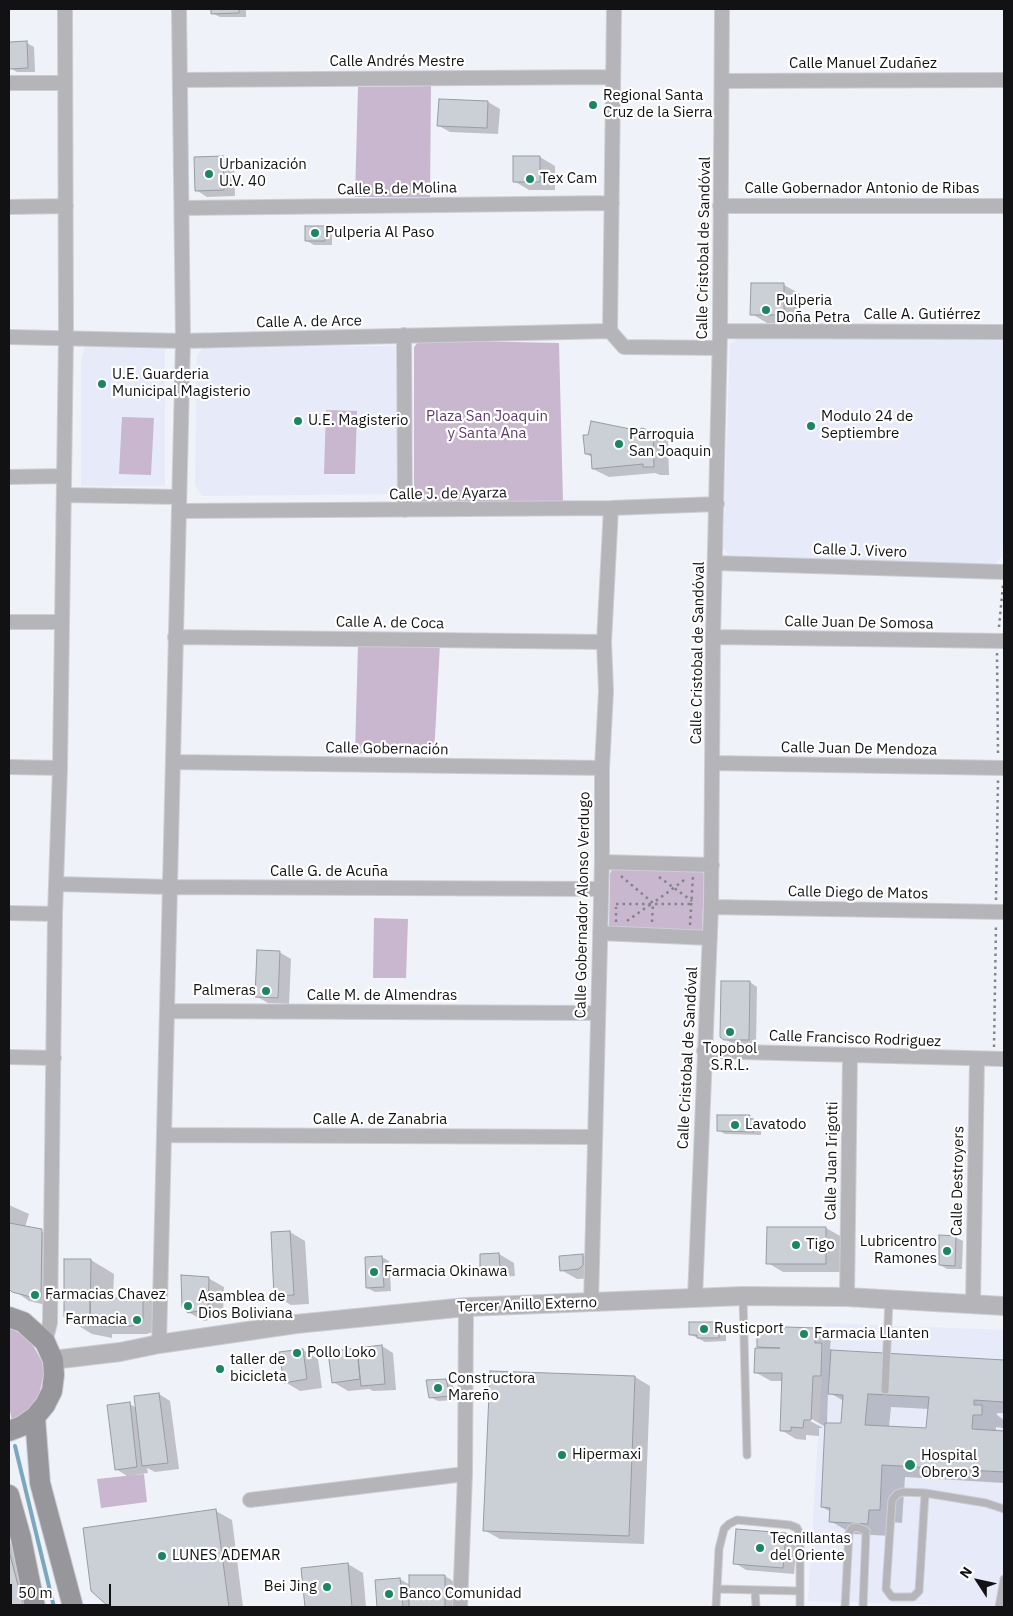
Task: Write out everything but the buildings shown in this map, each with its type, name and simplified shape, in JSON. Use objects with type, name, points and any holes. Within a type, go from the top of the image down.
[{"type":"main road","points":[[9,1317],[23,1322],[49,1351],[54,1375],[52,1391],[45,1405],[35,1417],[22,1426],[9,1431]]},
{"type":"main road","points":[[35,1417],[40,1483],[73,1607]]},
{"type":"main road","points":[[9,1495],[21,1538],[35,1607]]},
{"type":"street","points":[[49,1351],[66,337],[65,9]]},
{"type":"street","points":[[159,1344],[168,887],[173,762],[183,341],[183,208],[179,9]]},
{"type":"street","points":[[614,9],[610,331],[624,347],[719,348]]},
{"type":"street","name":"Calle Cristobal de Sandóval","points":[[695,1298],[712,865],[713,637],[720,331],[722,9]]},
{"type":"street","name":"Calle Andrés Mestre","points":[[180,80],[613,77]]},
{"type":"street","name":"Calle Manuel Zudañez","points":[[722,81],[1004,80]]},
{"type":"street","points":[[9,83],[66,83]]},
{"type":"street","name":"Calle B. de Molina","points":[[183,208],[612,204]]},
{"type":"street","points":[[9,207],[66,206]]},
{"type":"street","name":"Calle Gobernador Antonio de Ribas","points":[[720,206],[1004,206]]},
{"type":"street","name":"Calle A. de Arce","points":[[9,337],[183,341],[610,331]]},
{"type":"street","name":"Calle A. Gutiérrez","points":[[720,331],[1004,332]]},
{"type":"street","points":[[404,335],[405,510]]},
{"type":"street","points":[[9,477],[64,476]]},
{"type":"street","name":"Calle J. de Ayarza","points":[[64,495],[179,504],[405,510],[610,508],[717,504]]},
{"type":"street","name":"Calle Gobernador Alonso Verdugo","points":[[591,1303],[602,862],[602,768],[606,690],[604,642],[610,508]]},
{"type":"street","name":"Calle J. Vivero","points":[[715,563],[1004,572]]},
{"type":"street","points":[[1004,566],[1004,572]]},
{"type":"street","points":[[9,622],[62,622]]},
{"type":"street","name":"Calle A. de Coca","points":[[175,637],[604,642]]},
{"type":"street","name":"Calle Juan De Somosa","points":[[713,637],[1001,641]]},
{"type":"street","name":"Calle Gobernación","points":[[173,762],[602,768]]},
{"type":"street","name":"Calle Juan De Mendoza","points":[[713,763],[1001,768]]},
{"type":"street","points":[[9,767],[60,768]]},
{"type":"street","points":[[602,862],[712,865]]},
{"type":"street","name":"Calle G. de Acuña","points":[[57,884],[168,887],[601,889]]},
{"type":"street","name":"Calle Diego de Matos","points":[[711,907],[1000,912]]},
{"type":"street","points":[[9,913],[56,914]]},
{"type":"street","points":[[600,933],[710,938]]},
{"type":"street","name":"Calle M. de Almendras","points":[[167,1011],[598,1012]]},
{"type":"street","name":"Calle Francisco Rodriguez","points":[[704,1051],[999,1059]]},
{"type":"street","name":"Calle Juan Irigotti","points":[[847,1297],[850,1056]]},
{"type":"street","points":[[9,1057],[54,1058]]},
{"type":"street","name":"Calle Destroyers","points":[[973,1304],[977,1059]]},
{"type":"street","name":"Calle A. de Zanabria","points":[[164,1135],[595,1137]]},
{"type":"street","name":"Tercer Anillo Externo","points":[[49,1351],[120,1352],[159,1344],[296,1324],[466,1307],[743,1296],[847,1297],[1004,1306]]},
{"type":"street","points":[[460,1607],[465,1474],[466,1307]]},
{"type":"street","points":[[250,1500],[465,1474]]},
{"type":"lane","points":[[743,1296],[747,1455]]},
{"type":"lane","points":[[885,1390],[889,1299]]},
{"type":"lane","points":[[925,1493],[919,1591],[913,1597],[892,1597],[886,1589],[892,1500],[903,1492],[925,1493],[986,1503],[1004,1509]]},
{"type":"lane","points":[[716,1607],[720,1549],[724,1529],[737,1520],[790,1525],[797,1528],[800,1534],[800,1607]]},
{"type":"lane","points":[[845,1607],[849,1533],[852,1528],[857,1527],[866,1531],[863,1607]]},
{"type":"lane","points":[[999,1607],[1004,1579]]},
{"type":"lane","points":[[717,1589],[800,1591]]},
{"type":"lane","points":[[755,1590],[756,1607]]},
{"type":"path","points":[[999,1059],[1001,641],[1004,572]]},
{"type":"path","points":[[616,872],[653,903]]},
{"type":"path","points":[[626,923],[692,873],[692,903],[689,927]]},
{"type":"path","points":[[658,877],[692,903]]},
{"type":"path","points":[[652,928],[653,903]]},
{"type":"path","points":[[616,904],[692,903]]},
{"type":"shaded area","points":[[738,338],[1004,339],[1004,521],[1002,557],[994,565],[729,555],[723,548],[730,344]]},
{"type":"shaded area","points":[[204,346],[398,346],[399,486],[390,494],[202,496],[195,485],[197,356]]},
{"type":"shaded area","points":[[85,347],[165,347],[165,486],[81,486],[81,360]]},
{"type":"shaded area","name":"Hospital Obrero 3","points":[[825,1323],[1004,1330],[1004,1607],[808,1601]]},
{"type":"green space","points":[[431,86],[430,197],[355,197],[358,87]]},
{"type":"green space","name":"Plaza San Joaquin y Santa Ana","points":[[420,340],[559,343],[563,502],[420,502],[414,495],[414,347]]},
{"type":"green space","points":[[326,410],[357,411],[355,474],[324,474]]},
{"type":"green space","points":[[122,417],[154,418],[151,475],[119,474]]},
{"type":"green space","points":[[358,644],[440,644],[434,755],[355,753]]},
{"type":"green space","points":[[612,869],[700,870],[704,874],[702,934],[609,929],[610,874]]},
{"type":"green space","points":[[374,918],[408,919],[406,978],[373,978]]},
{"type":"green space","points":[[9,1327],[29,1339],[42,1361],[44,1372],[39,1396],[31,1408],[12,1421],[9,1406]]},
{"type":"green space","points":[[144,1474],[147,1502],[101,1508],[97,1479]]},
{"type":"waterway","points":[[15,1446],[54,1607]]},
{"type":"place","name":"Regional Santa Cruz de la Sierra","points":[[593,105]]},
{"type":"place","name":"Urbanización U.V. 40","points":[[209,174]]},
{"type":"place","name":"Tex Cam","points":[[530,179]]},
{"type":"place","name":"Pulperia Al Paso","points":[[315,233]]},
{"type":"place","name":"Pulperia Doña Petra","points":[[766,310]]},
{"type":"place","name":"U.E. Guarderia Municipal Magisterio","points":[[102,384]]},
{"type":"place","name":"U.E. Magisterio","points":[[298,421]]},
{"type":"place","name":"Modulo 24 de Septiembre","points":[[811,426]]},
{"type":"place","name":"Parroquia San Joaquin","points":[[619,444]]},
{"type":"place","name":"Palmeras","points":[[266,991]]},
{"type":"place","name":"Topobol S.R.L.","points":[[730,1032]]},
{"type":"place","name":"Lavatodo","points":[[735,1125]]},
{"type":"place","name":"Tigo","points":[[796,1245]]},
{"type":"place","name":"Lubricentro Ramones","points":[[947,1251]]},
{"type":"place","name":"Farmacia Okinawa","points":[[374,1272]]},
{"type":"place","name":"Farmacias Chavez","points":[[35,1295]]},
{"type":"place","name":"Asamblea de Dios Boliviana","points":[[188,1306]]},
{"type":"place","name":"Farmacia","points":[[137,1320]]},
{"type":"place","name":"Rusticport","points":[[704,1329]]},
{"type":"place","name":"Farmacia Llanten","points":[[804,1334]]},
{"type":"place","name":"Pollo Loko","points":[[297,1353]]},
{"type":"place","name":"taller de bicicleta","points":[[220,1369]]},
{"type":"place","name":"Constructora Mareño","points":[[438,1388]]},
{"type":"place","name":"Hipermaxi","points":[[562,1455]]},
{"type":"place","name":"Hospital Obrero 3","points":[[910,1465]]},
{"type":"place","name":"Tecnillantas del Oriente","points":[[760,1548]]},
{"type":"place","name":"LUNES ADEMAR","points":[[162,1556]]},
{"type":"place","name":"Bei Jing","points":[[327,1587]]},
{"type":"place","name":"Banco Comunidad","points":[[389,1594]]}]
